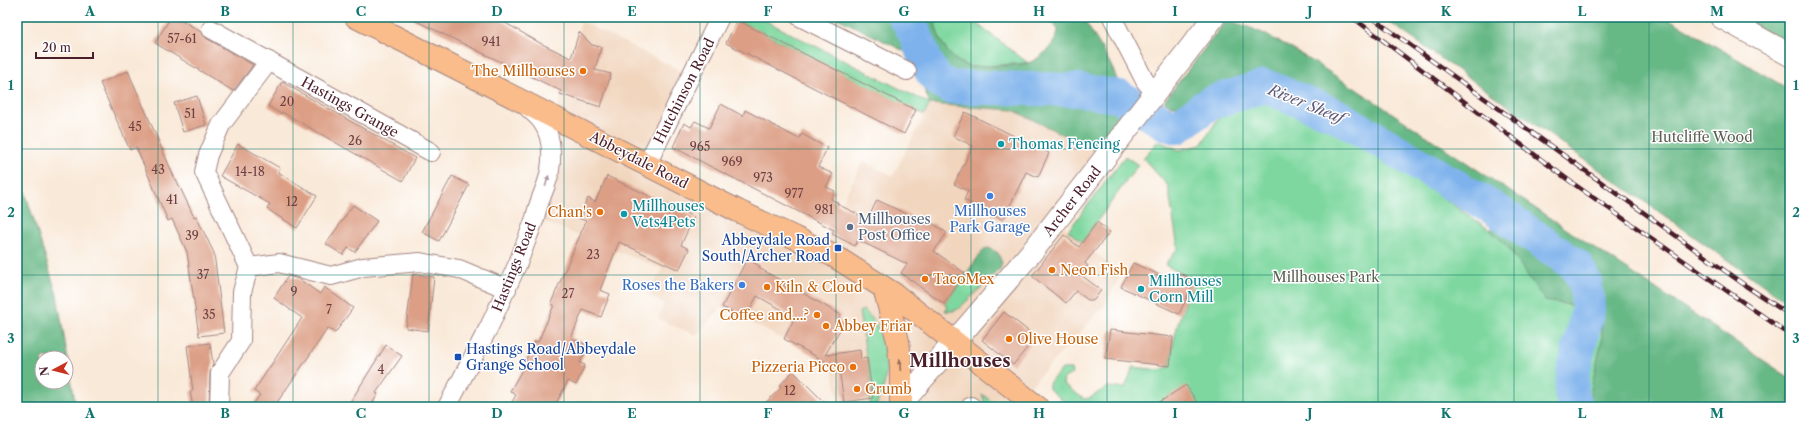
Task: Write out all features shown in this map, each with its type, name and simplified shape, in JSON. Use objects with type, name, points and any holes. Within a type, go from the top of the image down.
[{"type":"main road","name":"Abbeydale Road","points":[[356,17],[738,211],[834,256],[884,288],[1037,407]]},
{"type":"main road","points":[[884,288],[898,341],[901,365],[901,406]]},
{"type":"street","name":"Hutchinson Road","points":[[647,164],[720,17]]},
{"type":"street","points":[[800,17],[907,71]]},
{"type":"street","points":[[1112,17],[1145,81],[1150,98]]},
{"type":"street","points":[[1721,17],[1790,55]]},
{"type":"street","name":"Archer Road","points":[[901,406],[1035,248],[1213,18]]},
{"type":"street","name":"Hastings Grange","points":[[211,29],[431,152]]},
{"type":"street","points":[[219,407],[220,373],[241,342],[242,292],[249,267],[204,172],[208,155],[221,125],[269,61]]},
{"type":"street","name":"Hastings Road","points":[[447,407],[507,289],[535,218],[536,208],[550,170],[551,150],[545,128],[541,120],[524,103]]},
{"type":"street","points":[[249,267],[279,263],[331,276],[363,267],[420,262],[459,269],[507,289]]},
{"type":"shaded area","points":[[581,21],[691,76],[647,164],[819,248],[863,161],[893,176],[930,104],[1013,110],[1106,156],[1057,221],[1121,274],[1105,305],[1022,395],[1037,407],[840,407],[831,365],[722,307],[696,335],[658,319],[664,303],[648,295],[662,269],[535,218],[555,118]]},
{"type":"green space","points":[[738,17],[758,17],[930,104],[924,115],[737,20]]},
{"type":"green space","points":[[835,17],[934,17],[941,41],[950,55],[963,64],[971,67],[1015,65],[1033,61],[1048,49],[1055,39],[1058,29],[1049,21],[1052,17],[1082,17],[1104,52],[1117,80],[1121,94],[1122,107],[1120,119],[1096,151],[1013,110],[930,104],[910,54]]},
{"type":"green space","points":[[934,17],[968,17],[1028,63],[971,67],[963,64],[950,55],[945,48],[938,33]]},
{"type":"green space","name":"Hutcliffe Wood","points":[[1382,17],[1666,17],[1790,90],[1790,304]]},
{"type":"green space","points":[[1739,17],[1790,17],[1790,45]]},
{"type":"green space","points":[[1225,22],[1254,29],[1291,48],[1328,71],[1790,378],[1790,407],[1590,407],[1588,403],[1602,340],[1601,310],[1545,301],[1509,248],[1490,230],[1510,213],[1344,107],[1267,77],[1258,77],[1211,92],[1185,106],[1172,106],[1164,101]]},
{"type":"green space","name":"Millhouses Park","points":[[1265,101],[1275,102],[1332,129],[1422,183],[1490,230],[1510,213],[1790,378],[1790,407],[1071,407],[1049,389],[1049,383],[1062,369],[1071,369],[1072,374],[1064,378],[1063,384],[1084,399],[1090,398],[1107,387],[1125,388],[1133,367],[1160,370],[1170,366],[1173,342],[1178,322],[1195,281],[1165,265],[1178,248],[1168,186],[1143,158],[1158,141],[1179,150],[1201,145],[1221,114]]},
{"type":"green space","points":[[1125,156],[1138,165],[1082,242],[1068,231]]},
{"type":"green space","points":[[17,166],[57,295],[66,350],[34,350],[34,390],[73,390],[76,407],[17,407]]},
{"type":"green space","points":[[989,248],[998,253],[1002,263],[1000,269],[983,286],[966,274],[984,249]]},
{"type":"green space","points":[[966,274],[983,286],[958,309],[953,311],[945,311],[948,307],[944,304]]},
{"type":"green space","points":[[863,310],[870,316],[880,332],[885,352],[885,381],[875,407],[871,407],[869,398],[873,397],[859,312]]},
{"type":"green space","points":[[982,394],[999,407],[986,407]]},
{"type":"building","points":[[171,17],[177,17],[201,32],[206,38],[253,65],[233,91],[155,43]]},
{"type":"building","points":[[408,17],[495,17],[540,43],[571,58],[579,32],[592,45],[601,47],[595,70],[611,74],[601,107],[560,94],[561,91]]},
{"type":"building","points":[[737,20],[916,110],[904,134],[726,43]]},
{"type":"building","points":[[128,71],[175,179],[194,217],[196,216],[214,253],[224,333],[199,336],[187,252],[172,219],[168,221],[136,147],[130,150],[100,83]]},
{"type":"building","points":[[282,82],[415,158],[403,181],[282,112],[281,114],[268,106]]},
{"type":"building","points":[[197,96],[206,125],[183,132],[174,103]]},
{"type":"building","points":[[721,104],[743,116],[745,110],[799,139],[802,134],[827,148],[818,167],[833,174],[826,187],[835,191],[831,199],[838,203],[837,204],[868,219],[877,200],[930,225],[932,223],[947,233],[934,251],[966,274],[944,304],[901,273],[907,264],[858,240],[855,246],[832,234],[834,230],[673,147],[684,123],[691,127],[695,121],[709,128]]},
{"type":"building","points":[[965,112],[1049,153],[1038,177],[1026,172],[1003,220],[964,200],[968,191],[954,184],[973,146],[953,136]]},
{"type":"building","points":[[238,144],[280,168],[278,172],[317,196],[297,228],[267,209],[270,204],[220,176]]},
{"type":"building","points":[[452,176],[469,185],[439,241],[422,232]]},
{"type":"building","points":[[607,176],[694,217],[681,245],[689,249],[679,270],[619,242],[600,290],[610,294],[601,317],[583,310],[571,338],[588,345],[580,363],[585,365],[576,385],[568,381],[554,407],[509,407],[516,395],[510,391],[526,363],[524,363],[535,341],[538,342],[554,305],[551,303],[586,221],[578,218],[588,198],[595,202]]},
{"type":"building","points":[[353,205],[377,221],[355,252],[348,248],[343,255],[326,244]]},
{"type":"building","name":"Neon Fish","points":[[1097,222],[1110,232],[1085,263],[1088,266],[1081,275],[1101,290],[1094,300],[1088,300],[1076,291],[1066,303],[1032,276],[1064,235],[1079,247]]},
{"type":"building","points":[[747,259],[760,266],[759,268],[841,315],[838,320],[844,323],[825,355],[860,350],[861,359],[867,358],[873,398],[844,402],[839,369],[784,339],[795,317],[757,296],[745,319],[722,307]]},
{"type":"building","points":[[1133,263],[1173,281],[1177,272],[1195,280],[1179,314],[1121,287]]},
{"type":"building","points":[[413,274],[434,277],[428,331],[406,328]]},
{"type":"building","points":[[288,276],[299,279],[320,294],[324,287],[353,308],[335,333],[328,328],[274,407],[251,407],[260,395],[254,391],[302,318],[274,298]]},
{"type":"building","name":"Olive House","points":[[1004,312],[1036,337],[1013,365],[982,340]]},
{"type":"building","points":[[1110,330],[1173,337],[1170,366],[1105,359]]},
{"type":"building","points":[[210,343],[213,364],[210,373],[209,407],[193,407],[190,391],[193,391],[187,346]]},
{"type":"building","points":[[386,345],[402,356],[376,393],[378,394],[370,407],[347,407]]},
{"type":"building","points":[[793,371],[829,407],[761,407],[781,388],[779,386]]},
{"type":"building","points":[[1186,385],[1200,407],[1152,407]]},
{"type":"waterway","name":"River Sheaf","points":[[905,17],[916,35],[928,66],[941,82],[951,87],[1079,90],[1120,97],[1169,125],[1177,127],[1210,103],[1265,86],[1338,116],[1496,210],[1577,266],[1586,285],[1588,309],[1573,373],[1571,394],[1576,407]]},
{"type":"railway","points":[[1352,17],[1571,182],[1790,335]]},
{"type":"railway","points":[[1371,17],[1746,286],[1790,315]]},
{"type":"place","name":"The Millhouses","points":[[583,71]]},
{"type":"place","name":"Thomas Fencing","points":[[1001,144]]},
{"type":"place","name":"Millhouses Park Garage","points":[[990,196]]},
{"type":"place","name":"Chan's","points":[[600,212]]},
{"type":"place","name":"Millhouses Vets4Pets","points":[[624,214]]},
{"type":"place","name":"Millhouses Post Office","points":[[850,227]]},
{"type":"place","name":"Abbeydale Road South/Archer Road","points":[[838,248]]},
{"type":"place","name":"Neon Fish","points":[[1052,270]]},
{"type":"place","name":"TacoMex","points":[[925,279]]},
{"type":"place","name":"Roses the Bakers","points":[[742,285]]},
{"type":"place","name":"Kiln & Cloud","points":[[767,287]]},
{"type":"place","name":"Millhouses Corn Mill","points":[[1141,289]]},
{"type":"place","name":"Coffee and...?","points":[[817,315]]},
{"type":"place","name":"Abbey Friar","points":[[826,326]]},
{"type":"place","name":"Olive House","points":[[1009,339]]},
{"type":"place","name":"Hastings Road/Abbeydale Grange School","points":[[458,357]]},
{"type":"place","name":"Pizzeria Picco","points":[[853,367]]},
{"type":"place","name":"Crumb","points":[[857,389]]},
{"type":"district","name":"Millhouses","points":[[960,361]]}]
